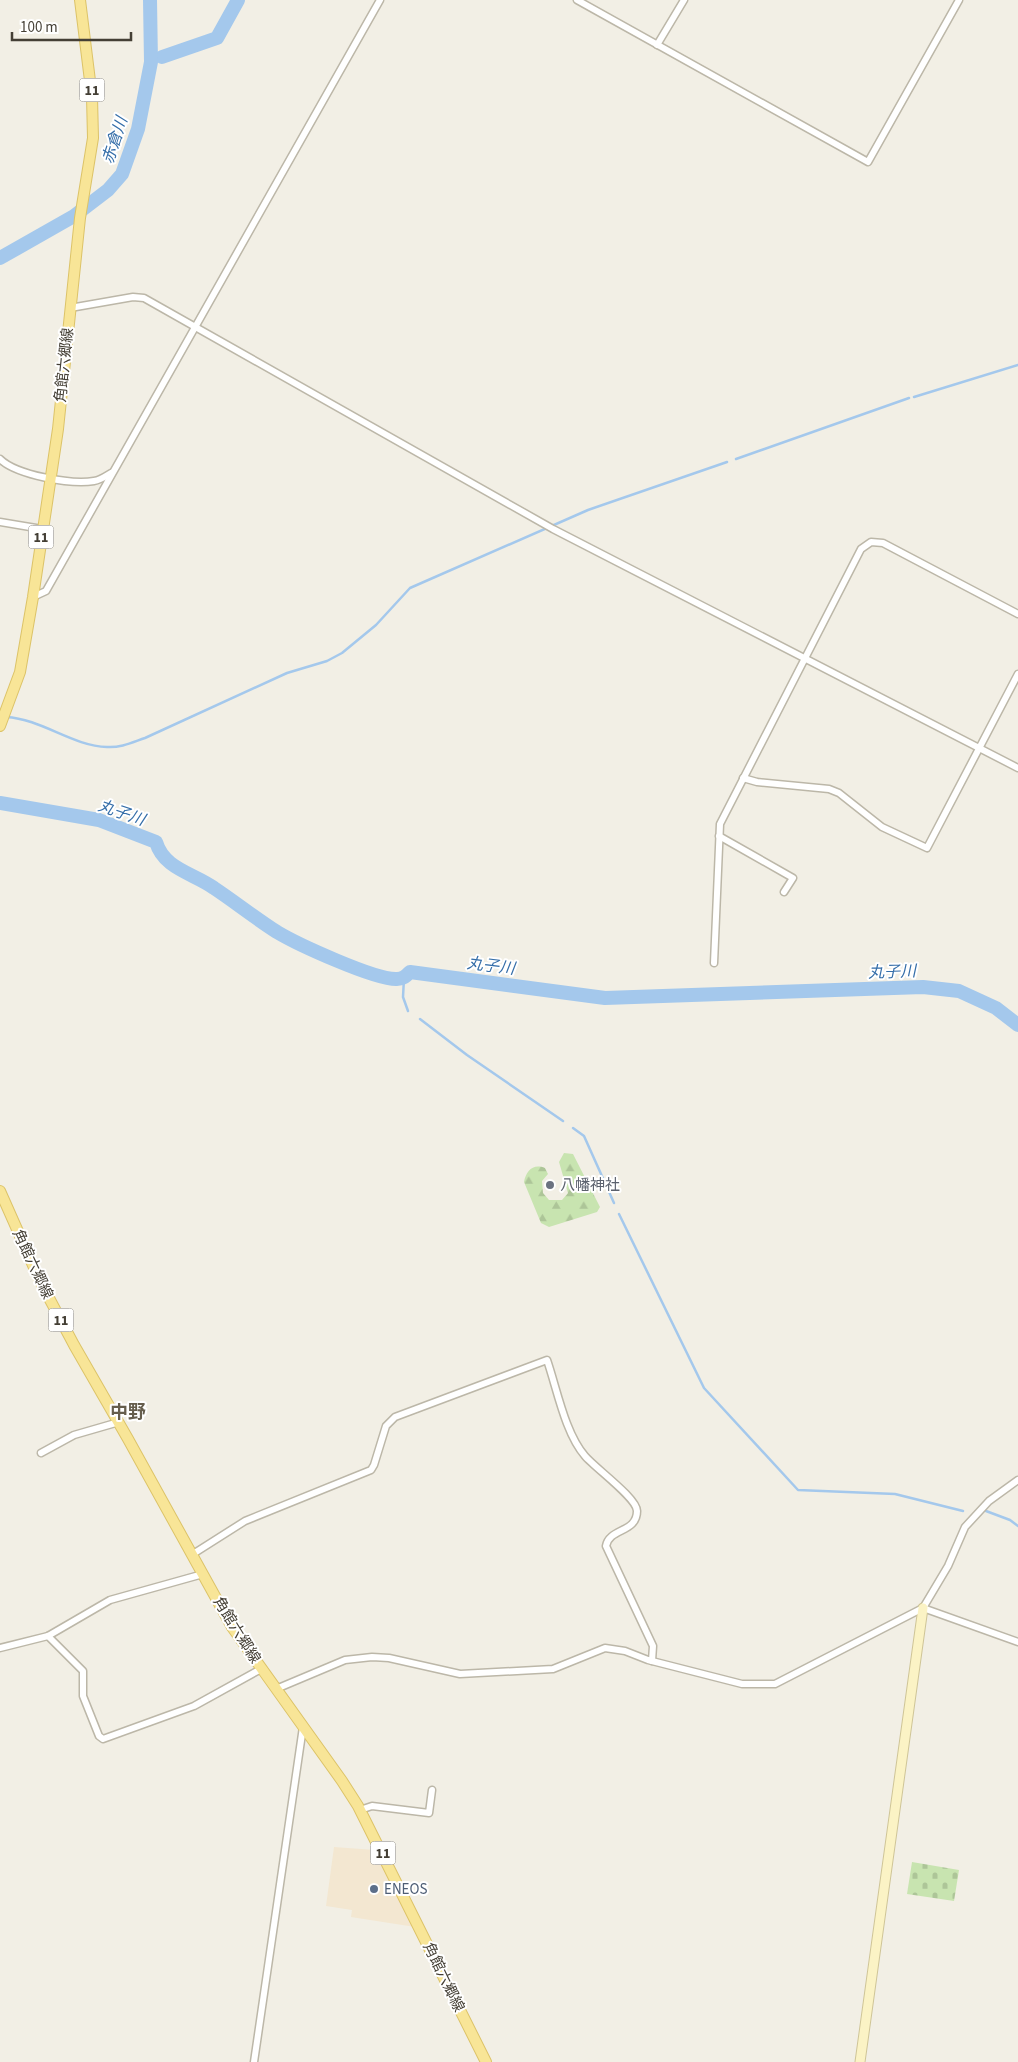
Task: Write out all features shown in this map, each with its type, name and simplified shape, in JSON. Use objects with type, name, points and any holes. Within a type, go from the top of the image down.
[{"type":"main road","name":"角館六郷線","points":[[1,724],[20,672],[33,597],[42,528],[52,478],[80,218],[93,138],[92,97],[80,0]]},
{"type":"main road","name":"角館六郷線","points":[[0,1191],[40,1281],[232,1627],[342,1781],[360,1810],[486,2062]]},
{"type":"street","points":[[33,597],[46,591],[380,0]]},
{"type":"street","points":[[577,0],[868,162],[959,0]]},
{"type":"street","points":[[657,46],[684,0]]},
{"type":"street","points":[[70,308],[133,297],[144,298],[553,529],[979,750],[1018,768]]},
{"type":"street","points":[[0,460],[16,469],[52,478],[95,481],[112,472]]},
{"type":"street","points":[[0,522],[42,528]]},
{"type":"street","points":[[714,963],[720,824],[861,549],[871,542],[883,543],[1018,614]]},
{"type":"street","points":[[743,778],[757,782],[829,788],[839,793],[882,826],[927,848],[1018,674]]},
{"type":"street","points":[[719,836],[792,878],[784,892]]},
{"type":"street","points":[[193,1554],[246,1521],[371,1470],[386,1426],[396,1417],[547,1360],[577,1446],[597,1469],[634,1502],[637,1510],[631,1527],[610,1537],[606,1546],[653,1646],[652,1661]]},
{"type":"street","points":[[41,1453],[74,1436],[119,1422]]},
{"type":"street","points":[[860,2062],[923,1608],[948,1566],[964,1527],[989,1501],[1018,1480]]},
{"type":"street","points":[[0,1648],[48,1636],[110,1600],[203,1574]]},
{"type":"street","points":[[276,1689],[345,1660],[372,1657],[389,1658],[460,1674],[553,1669],[604,1648],[625,1651],[652,1661],[742,1684],[775,1684],[923,1608],[1018,1641]]},
{"type":"street","points":[[48,1636],[83,1671],[83,1696],[99,1736],[103,1739],[194,1706],[261,1669]]},
{"type":"street","points":[[254,2062],[303,1727]]},
{"type":"street","points":[[360,1810],[372,1806],[429,1813],[432,1790]]},
{"type":"shaded area","points":[[334,1847],[375,1850],[415,1927],[351,1917],[352,1910],[326,1906]]},
{"type":"green space","points":[[564,1153],[573,1154],[600,1207],[597,1212],[549,1227],[541,1223],[524,1182],[528,1171],[534,1167],[545,1168],[548,1174],[542,1181],[543,1193],[549,1200],[562,1200],[568,1193],[559,1162]]},
{"type":"green space","points":[[912,1862],[959,1870],[954,1901],[907,1894]]},
{"type":"waterway","name":"赤倉川","points":[[0,258],[74,216],[108,190],[122,174],[138,129],[151,62],[150,0]]},
{"type":"waterway","points":[[162,57],[217,38],[238,0]]},
{"type":"waterway","points":[[914,397],[1018,365]]},
{"type":"waterway","points":[[736,459],[909,398]]},
{"type":"waterway","points":[[6,717],[32,722],[69,738],[94,746],[112,747],[131,743],[287,673],[327,661],[342,653],[376,625],[410,588],[588,510],[727,462]]},
{"type":"waterway","name":"丸子川","points":[[0,803],[99,820],[156,842],[165,858],[172,864],[214,888],[277,932],[336,960],[386,978],[397,979],[406,976],[410,972],[605,998],[923,987],[959,991],[996,1008],[1018,1025]]},
{"type":"waterway","points":[[404,978],[403,997],[408,1011]]},
{"type":"waterway","points":[[420,1019],[467,1055],[563,1121]]},
{"type":"waterway","points":[[573,1128],[584,1136],[614,1203]]},
{"type":"waterway","points":[[619,1214],[704,1388],[798,1490],[895,1494],[963,1511]]},
{"type":"waterway","points":[[986,1511],[1010,1520],[1018,1526]]},
{"type":"place","name":"八幡神社","points":[[550,1185]]},
{"type":"place","name":"ENEOS","points":[[374,1889]]},
{"type":"district","name":"中野","points":[[128,1412]]}]
